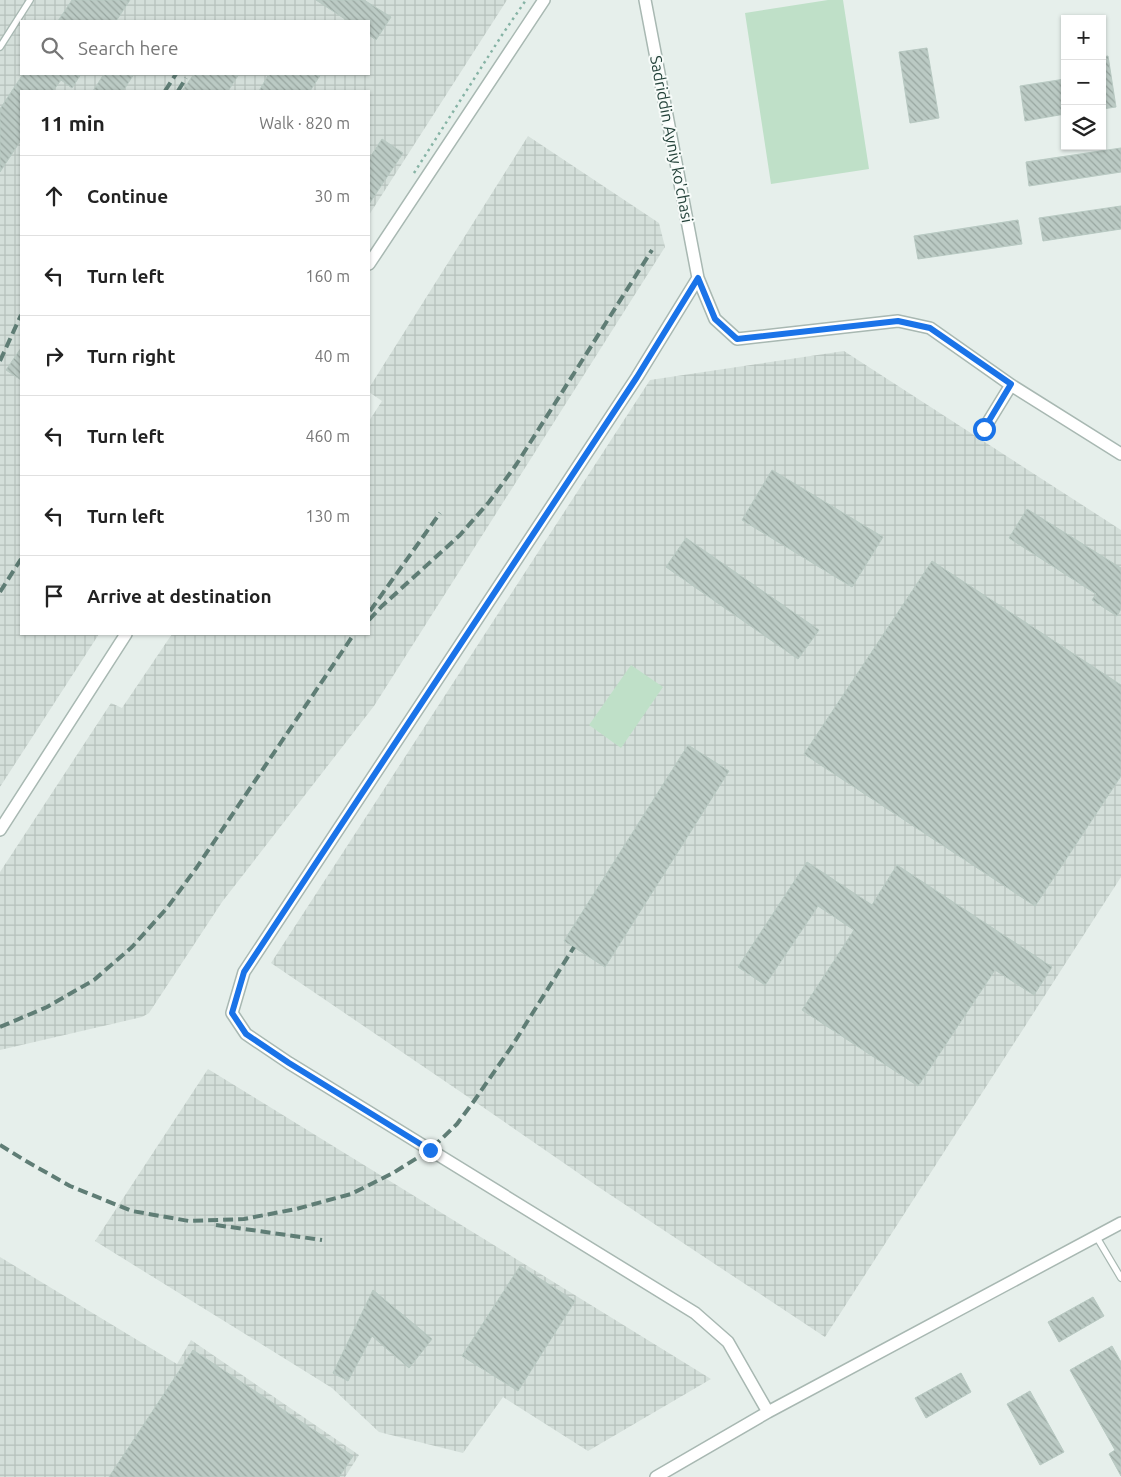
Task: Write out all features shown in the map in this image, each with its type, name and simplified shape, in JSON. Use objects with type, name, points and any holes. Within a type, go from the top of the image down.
[{"type":"street","points":[[370,262],[544,0]]},
{"type":"street","name":"Sadriddin Ayniy ko'chasi","points":[[645,0],[698,278],[715,319],[737,339],[898,321],[930,328],[1011,384],[1121,454]]},
{"type":"street","points":[[698,278],[637,377],[244,972],[232,1013],[246,1034],[289,1063],[695,1313],[728,1342],[768,1412]]},
{"type":"street","points":[[984,429],[1011,384]]},
{"type":"street","points":[[0,830],[125,635]]},
{"type":"street","points":[[656,1477],[768,1412],[1121,1223]]},
{"type":"lane","points":[[0,47],[30,0]]},
{"type":"lane","points":[[1096,1236],[1121,1278]]},
{"type":"path","points":[[411,177],[502,34],[526,0]]},
{"type":"shaded area","points":[[0,0],[507,0],[370,213],[370,90],[20,90],[20,635],[98,635],[0,787]]},
{"type":"shaded area","points":[[528,136],[659,223],[665,247],[374,706],[222,902],[149,1013],[142,1017],[0,1050],[0,872],[111,703],[122,708],[171,635],[370,635],[370,419],[382,401],[370,393],[370,386]]},
{"type":"shaded area","points":[[844,351],[1121,530],[1121,877],[825,1337],[600,1188],[271,963],[650,380]]},
{"type":"shaded area","points":[[208,1069],[711,1379],[588,1451],[503,1397],[463,1453],[379,1432],[332,1388],[95,1241]]},
{"type":"shaded area","points":[[0,1257],[177,1364],[191,1340],[359,1455],[345,1477],[0,1477]]},
{"type":"green space","points":[[828,0],[843,0],[869,169],[771,184],[745,13]]},
{"type":"green space","points":[[631,665],[663,687],[621,748],[589,725]]},
{"type":"building","points":[[72,0],[130,0],[117,20],[59,20]]},
{"type":"building","points":[[316,0],[364,0],[391,17],[376,40],[370,36],[370,20],[346,20]]},
{"type":"building","points":[[927,48],[939,118],[910,123],[899,52]]},
{"type":"building","points":[[1106,56],[1108,56],[1116,107],[1106,108],[1106,60]]},
{"type":"building","points":[[22,75],[80,75],[72,88],[61,80],[54,90],[20,90],[20,142],[0,172],[0,109]]},
{"type":"building","points":[[103,75],[133,75],[124,90],[94,90]]},
{"type":"building","points":[[193,75],[238,75],[229,90],[183,90]]},
{"type":"building","points":[[268,75],[320,75],[311,90],[260,90]]},
{"type":"building","points":[[1061,80],[1061,115],[1025,121],[1020,86]]},
{"type":"building","points":[[382,139],[403,153],[370,202],[370,157]]},
{"type":"building","points":[[1121,148],[1121,172],[1029,186],[1026,162]]},
{"type":"building","points":[[1121,206],[1121,229],[1043,241],[1039,218]]},
{"type":"building","points":[[1018,220],[1022,244],[918,259],[914,236]]},
{"type":"building","points":[[20,349],[20,379],[6,370]]},
{"type":"building","points":[[772,470],[883,537],[852,587],[742,520]]},
{"type":"building","points":[[1027,509],[1121,568],[1121,609],[1117,616],[1092,600],[1096,594],[1009,538]]},
{"type":"building","points":[[686,538],[819,630],[798,659],[666,567]]},
{"type":"building","points":[[932,561],[1121,685],[1121,776],[1035,906],[804,754]]},
{"type":"building","points":[[688,745],[729,771],[605,967],[564,941]]},
{"type":"building","points":[[807,862],[872,905],[897,865],[1052,967],[1034,995],[995,970],[918,1086],[802,1010],[854,930],[818,906],[765,985],[738,967]]},
{"type":"building","points":[[520,1266],[575,1301],[518,1391],[462,1356]]},
{"type":"building","points":[[373,1290],[432,1339],[409,1368],[372,1336],[348,1381],[333,1373]]},
{"type":"building","points":[[1093,1297],[1104,1316],[1059,1342],[1048,1322]]},
{"type":"building","points":[[1112,1346],[1121,1362],[1121,1476],[1109,1454],[1115,1450],[1070,1370]]},
{"type":"building","points":[[193,1350],[353,1456],[339,1477],[109,1477]]},
{"type":"building","points":[[961,1373],[971,1392],[926,1418],[915,1398]]},
{"type":"building","points":[[1030,1391],[1064,1452],[1040,1465],[1007,1404]]},
{"type":"railway","points":[[166,90],[175,75]]},
{"type":"railway","points":[[179,90],[186,78]]},
{"type":"railway","points":[[370,619],[460,535],[489,502],[516,465],[652,250]]},
{"type":"railway","points":[[0,361],[20,317]]},
{"type":"railway","points":[[370,611],[440,513]]},
{"type":"railway","points":[[0,592],[20,561]]},
{"type":"railway","points":[[0,1027],[47,1007],[94,980],[132,947],[167,908],[197,867],[353,635]]},
{"type":"railway","points":[[0,1145],[70,1186],[132,1211],[189,1221],[244,1219],[296,1209],[351,1194],[393,1173],[430,1150],[457,1124],[512,1046],[574,947]]},
{"type":"railway","points":[[216,1225],[322,1240]]},
{"type":"route","points":[[430,1150],[289,1063],[246,1034],[232,1013],[244,972],[637,377],[698,278],[715,319],[737,339],[898,321],[930,328],[1011,384],[984,429]]}]
